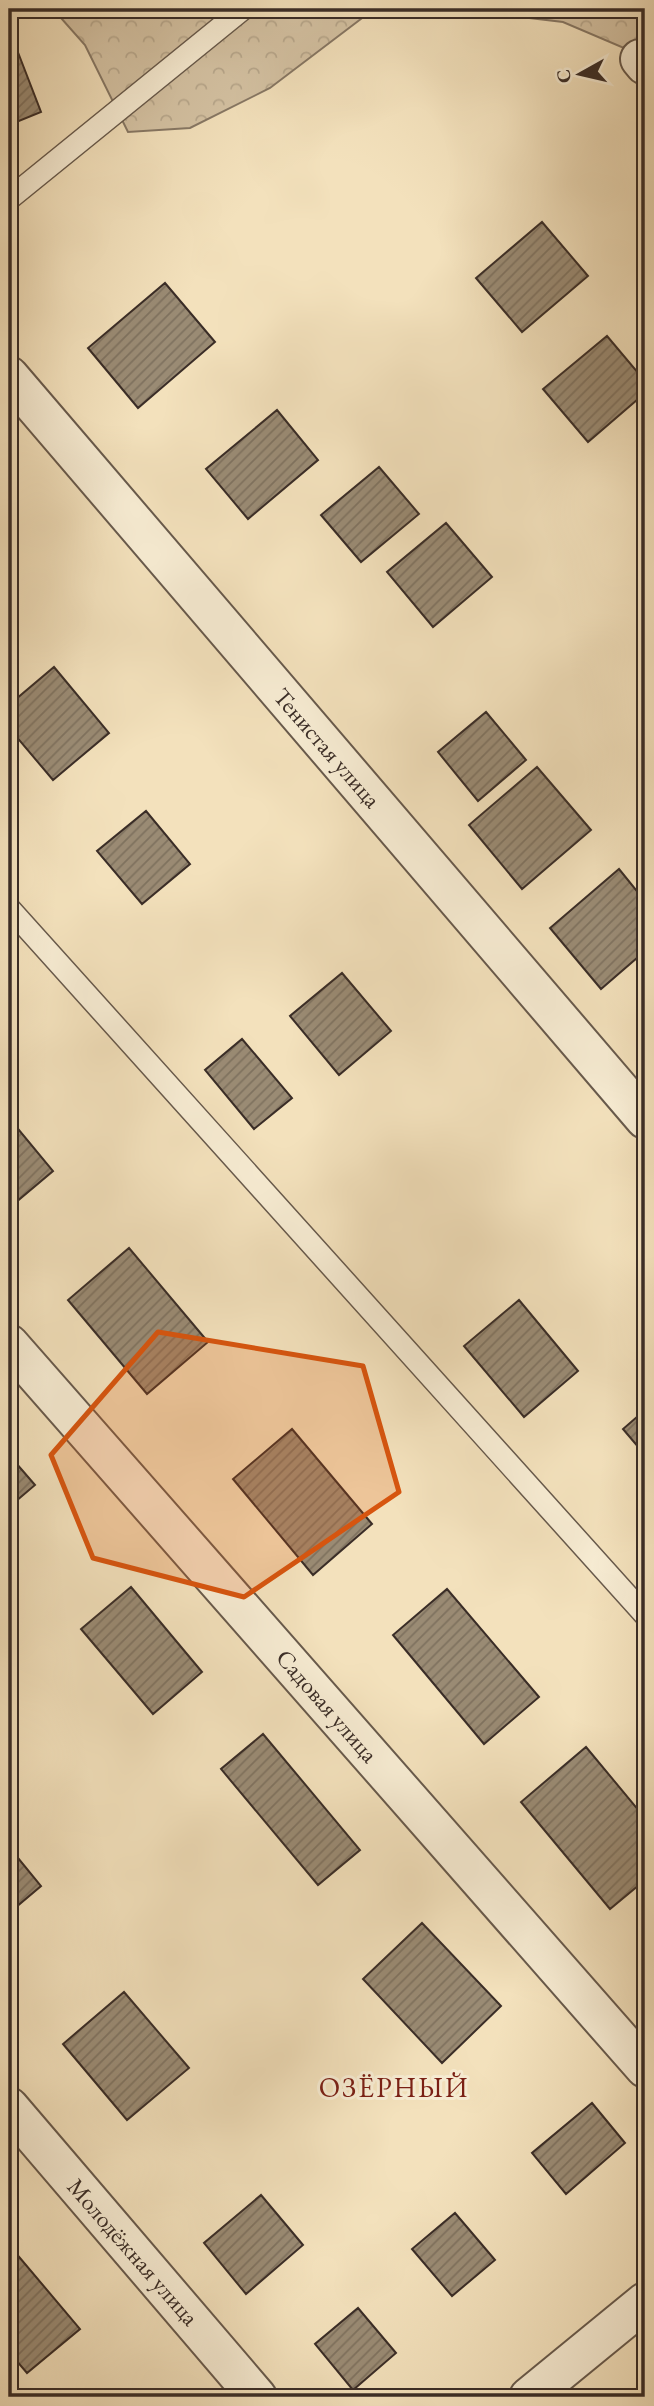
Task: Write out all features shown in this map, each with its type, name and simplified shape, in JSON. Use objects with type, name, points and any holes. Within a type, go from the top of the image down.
[{"type":"street","name":"Тенистая улица","points":[[9,376],[645,1119]]},
{"type":"street","name":"Садовая улица","points":[[9,1344],[645,2068]]},
{"type":"street","name":"Молодёжная улица","points":[[9,2107],[257,2397]]},
{"type":"street","points":[[528,2397],[645,2302]]},
{"type":"lane","points":[[9,199],[243,9]]},
{"type":"lane","points":[[9,908],[645,1615]]},
{"type":"highlighted area","points":[[158,1332],[363,1366],[399,1492],[244,1597],[93,1558],[51,1455]]},
{"type":"green space","points":[[53,9],[374,9],[270,88],[190,128],[128,132],[85,45]]},
{"type":"green space","points":[[455,9],[645,9],[645,57],[563,22]]},
{"type":"building","points":[[14,42],[41,112],[9,125],[9,44]]},
{"type":"building","points":[[542,222],[588,276],[522,332],[476,278]]},
{"type":"building","points":[[165,283],[215,342],[138,408],[88,348]]},
{"type":"building","points":[[607,336],[645,381],[645,393],[588,442],[543,389]]},
{"type":"building","points":[[277,410],[318,460],[248,519],[206,469]]},
{"type":"building","points":[[379,467],[419,514],[361,562],[321,515]]},
{"type":"building","points":[[446,523],[492,577],[433,627],[387,572]]},
{"type":"building","points":[[54,667],[109,733],[53,780],[9,728],[9,705]]},
{"type":"building","points":[[486,712],[526,760],[478,801],[438,752]]},
{"type":"building","points":[[537,767],[591,830],[522,889],[469,825]]},
{"type":"building","points":[[146,811],[190,864],[142,904],[97,851]]},
{"type":"building","points":[[619,869],[645,901],[645,951],[601,989],[550,928]]},
{"type":"building","points":[[342,973],[391,1031],[339,1075],[290,1016]]},
{"type":"building","points":[[242,1039],[292,1098],[254,1129],[205,1070]]},
{"type":"building","points":[[9,1118],[53,1171],[9,1208]]},
{"type":"building","points":[[129,1248],[208,1342],[147,1394],[68,1300]]},
{"type":"building","points":[[519,1300],[578,1371],[524,1417],[464,1346]]},
{"type":"building","points":[[645,1410],[645,1455],[623,1429]]},
{"type":"building","points":[[292,1429],[372,1524],[313,1575],[233,1479]]},
{"type":"building","points":[[9,1455],[35,1485],[9,1507]]},
{"type":"building","points":[[131,1587],[202,1672],[153,1714],[81,1629]]},
{"type":"building","points":[[447,1589],[539,1697],[484,1744],[393,1635]]},
{"type":"building","points":[[263,1734],[360,1850],[318,1885],[221,1769]]},
{"type":"building","points":[[586,1747],[645,1818],[645,1880],[610,1909],[521,1802]]},
{"type":"building","points":[[9,1847],[41,1886],[9,1913]]},
{"type":"building","points":[[422,1923],[501,2006],[442,2063],[363,1979]]},
{"type":"building","points":[[124,1992],[189,2068],[127,2120],[63,2044]]},
{"type":"building","points":[[592,2103],[625,2143],[566,2194],[532,2153]]},
{"type":"building","points":[[261,2195],[303,2245],[246,2294],[204,2243]]},
{"type":"building","points":[[455,2213],[495,2260],[452,2296],[412,2249]]},
{"type":"building","points":[[9,2245],[80,2329],[27,2373],[9,2352]]},
{"type":"building","points":[[358,2308],[396,2353],[353,2390],[315,2344]]},
{"type":"district","name":"ОЗЁРНЫЙ","points":[[394,2087]]}]
